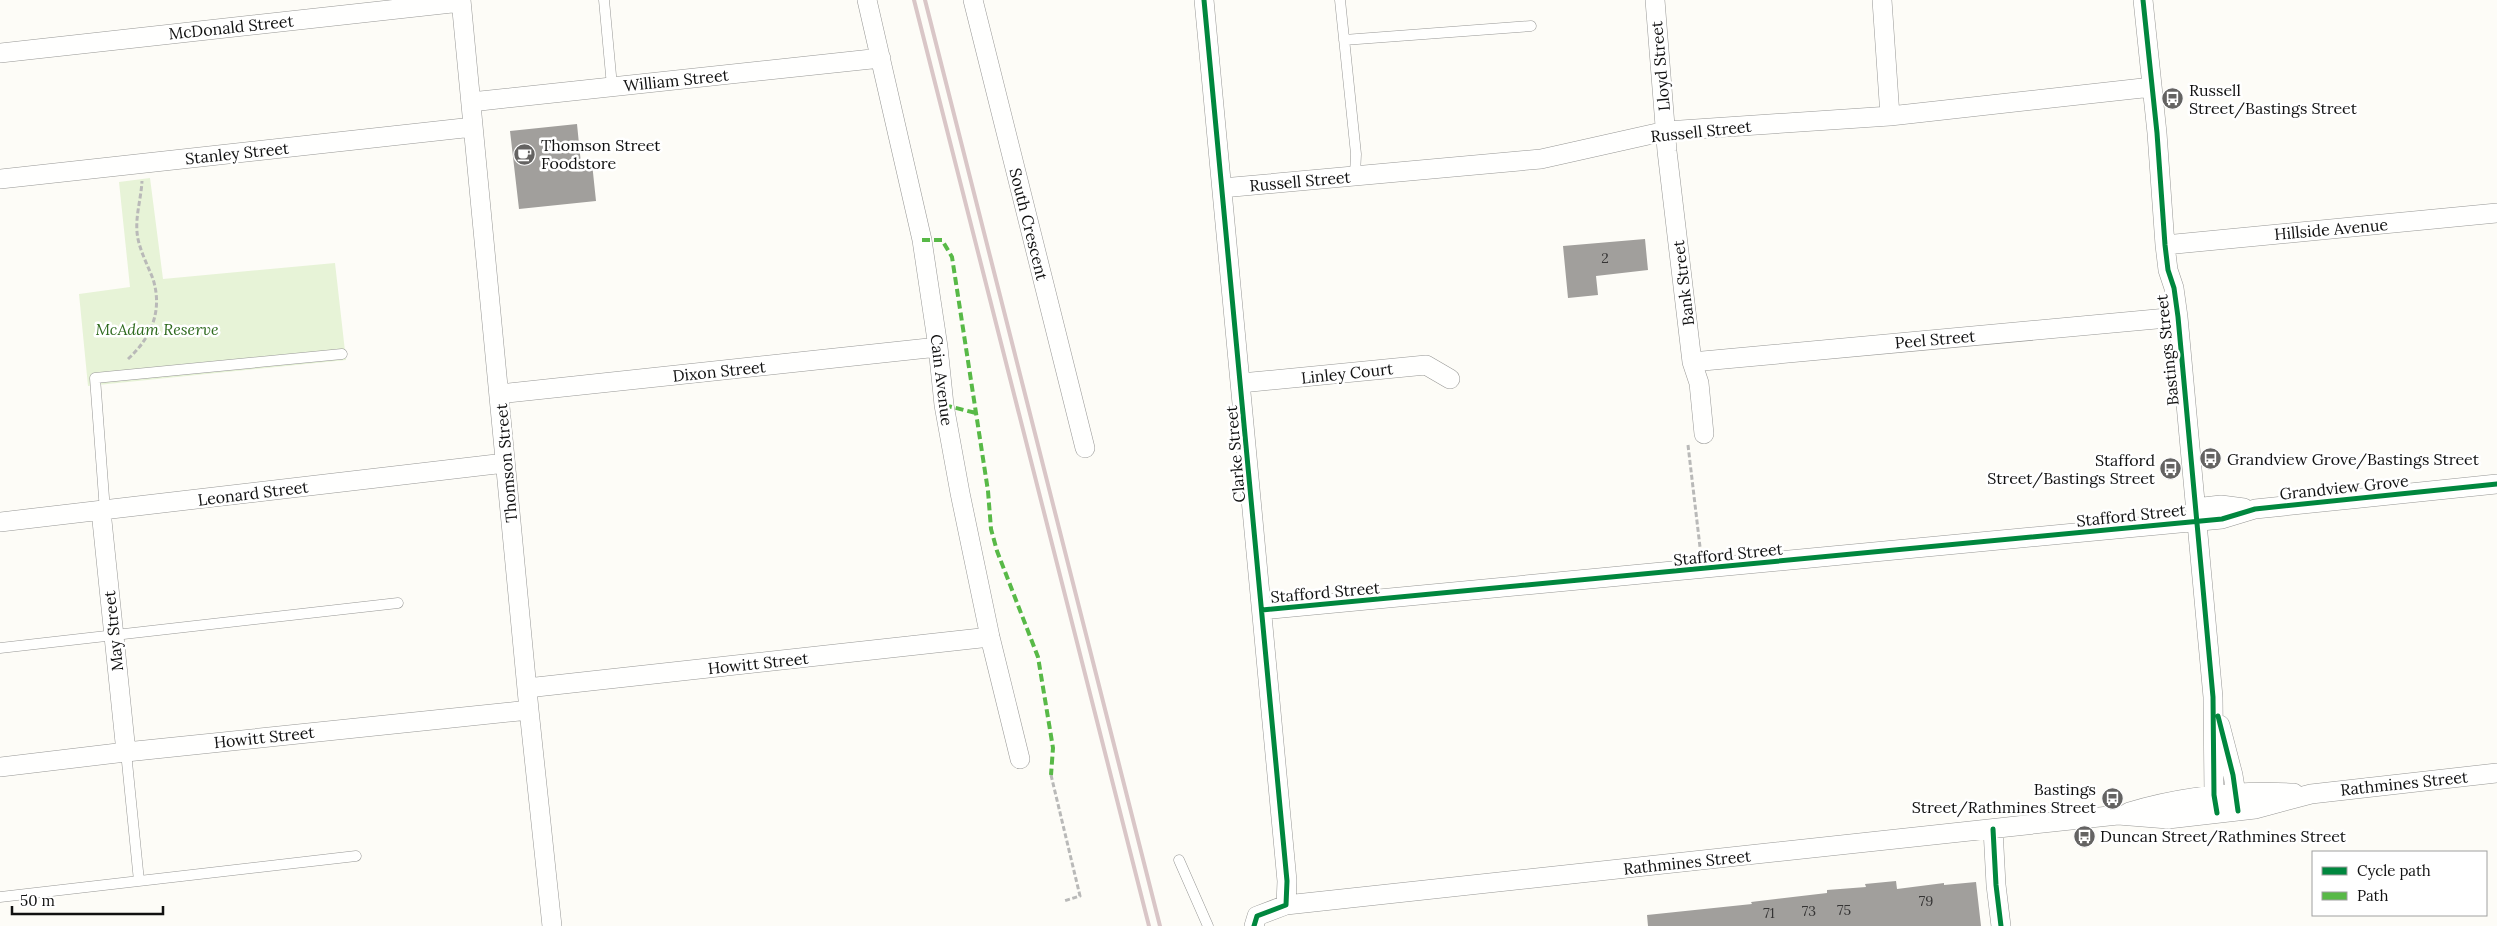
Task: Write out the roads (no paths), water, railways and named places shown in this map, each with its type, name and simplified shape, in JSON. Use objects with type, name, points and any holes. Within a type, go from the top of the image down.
[{"type":"street","name":"Cain Avenue","points":[[867,0],[922,240],[949,434],[990,637],[1020,759]]},
{"type":"street","name":"South Crescent","points":[[973,0],[1085,448]]},
{"type":"street","name":"Clarke Street","points":[[1204,0],[1287,881],[1286,905]]},
{"type":"street","name":"Lloyd Street","points":[[1655,0],[1666,131]]},
{"type":"street","points":[[1882,0],[1890,116]]},
{"type":"street","name":"Bastings Street","points":[[2144,0],[2165,245],[2178,317],[2213,697],[2215,804]]},
{"type":"street","name":"McDonald Street","points":[[0,53],[461,1]]},
{"type":"street","name":"Thomson Street","points":[[461,1],[529,710],[552,926]]},
{"type":"street","name":"William Street","points":[[471,102],[881,58]]},
{"type":"street","name":"Russell Street","points":[[1222,188],[1541,160],[1666,131],[1890,116],[2152,87]]},
{"type":"street","name":"Stanley Street","points":[[0,179],[474,127]]},
{"type":"street","name":"Bank Street","points":[[1666,131],[1692,362],[1699,383],[1704,434]]},
{"type":"street","name":"Hillside Avenue","points":[[2165,245],[2497,213]]},
{"type":"street","name":"Peel Street","points":[[1692,362],[2178,317]]},
{"type":"street","name":"Dixon Street","points":[[499,394],[938,348]]},
{"type":"street","name":"Linley Court","points":[[1241,383],[1426,365],[1450,379]]},
{"type":"street","name":"Leonard Street","points":[[0,522],[505,463]]},
{"type":"street","name":"Grandview Grove","points":[[2195,514],[2222,519],[2255,509],[2497,484]]},
{"type":"street","name":"May Street","points":[[103,511],[126,752]]},
{"type":"street","name":"Stafford Street","points":[[1262,610],[2195,514]]},
{"type":"street","name":"Howitt Street","points":[[527,688],[990,637]]},
{"type":"street","name":"Bastings Street","points":[[2213,697],[2233,775],[2237,802]]},
{"type":"street","name":"Howitt Street","points":[[0,767],[529,710]]},
{"type":"street","name":"Rathmines Street","points":[[1254,923],[1286,905],[2118,815],[2168,820],[2215,804],[2497,773]]},
{"type":"street","points":[[1993,829],[1996,885],[2001,926]]},
{"type":"lane","points":[[604,0],[612,86]]},
{"type":"lane","points":[[1340,0],[1356,154],[1355,176]]},
{"type":"lane","points":[[1344,40],[1530,26]]},
{"type":"lane","points":[[103,511],[95,378],[342,354]]},
{"type":"lane","points":[[0,648],[398,604]]},
{"type":"lane","points":[[126,752],[139,881]]},
{"type":"lane","points":[[0,897],[356,856]]},
{"type":"lane","points":[[1179,860],[1208,926]]},
{"type":"railway","points":[[914,0],[1149,926]]},
{"type":"railway","points":[[925,0],[1160,926]]},
{"type":"place","name":"Russell Street/Bastings Street","points":[[2173,99]]},
{"type":"place","name":"Thomson Street Foodstore","points":[[525,154]]},
{"type":"place","name":"Grandview Grove/Bastings Street","points":[[2211,459]]},
{"type":"place","name":"Stafford Street/Bastings Street","points":[[2171,469]]},
{"type":"place","name":"Bastings Street/Rathmines Street","points":[[2112,798]]},
{"type":"place","name":"Duncan Street/Rathmines Street","points":[[2084,836]]},
{"type":"park label","name":"McAdam Reserve","points":[[157,329]]}]
